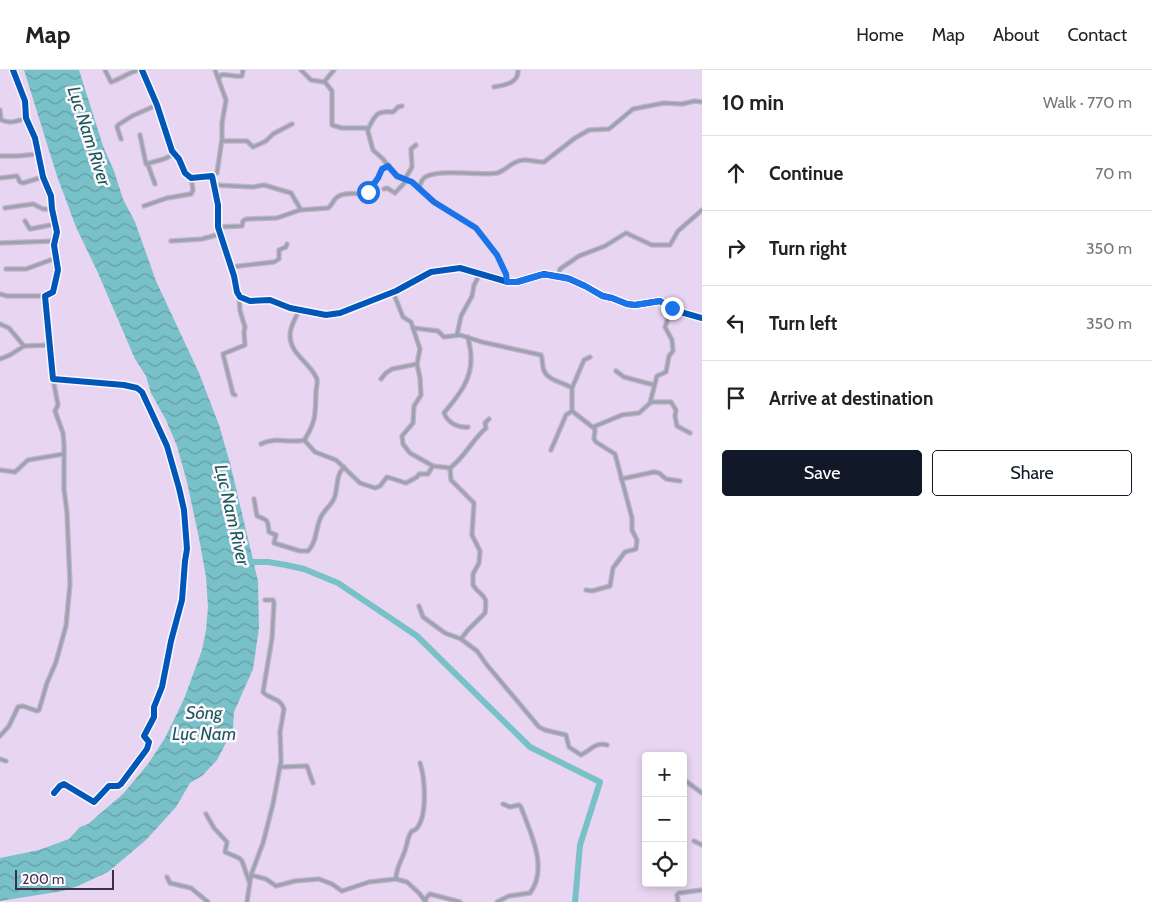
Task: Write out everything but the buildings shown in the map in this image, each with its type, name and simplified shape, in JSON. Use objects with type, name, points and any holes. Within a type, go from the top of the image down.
[{"type":"street","points":[[0,294],[6,296],[45,296],[51,294],[55,288],[58,274],[54,240],[57,235],[51,196],[43,177],[35,138],[26,118],[25,101],[13,70]]},
{"type":"street","points":[[105,70],[111,82],[121,79],[134,71],[141,70],[157,105],[166,136],[174,154],[181,164],[184,173],[191,178],[212,176],[217,173],[226,100],[219,78],[214,70]]},
{"type":"street","points":[[219,78],[221,75],[242,76],[243,70]]},
{"type":"street","points":[[301,70],[311,80],[325,82],[332,92],[332,125],[342,128],[364,127],[368,129]]},
{"type":"street","points":[[325,82],[334,70]]},
{"type":"street","points":[[494,88],[514,81],[518,76],[518,70]]},
{"type":"street","points":[[419,188],[424,179],[430,175],[457,172],[487,174],[501,172],[522,160],[544,162],[575,138],[589,130],[609,129],[633,109],[664,103],[702,102]]},
{"type":"street","points":[[121,139],[118,125],[132,116],[157,105]]},
{"type":"street","points":[[402,106],[393,112],[384,111],[375,116],[368,129],[373,150],[397,176],[406,179],[434,202],[476,228],[497,255],[506,274],[507,282]]},
{"type":"street","points":[[0,110],[1,120],[5,122],[17,122],[26,118]]},
{"type":"street","points":[[222,141],[247,141],[253,147],[292,124]]},
{"type":"street","points":[[140,135],[144,162],[148,164],[155,184]]},
{"type":"street","points":[[384,189],[387,188],[395,193],[406,179],[412,167],[410,151],[416,145]]},
{"type":"street","points":[[0,156],[38,154]]},
{"type":"street","points":[[148,164],[174,154]]},
{"type":"street","points":[[218,227],[242,226],[243,221],[246,219],[277,218],[300,210],[330,207],[335,199],[342,195],[366,193],[378,178],[382,169],[388,166]]},
{"type":"street","points":[[0,178],[17,176],[20,182],[23,183],[43,177]]},
{"type":"street","points":[[212,176],[218,205],[218,227],[239,296],[240,311],[245,327],[245,345],[223,354],[230,386],[235,395]]},
{"type":"street","points":[[144,206],[167,198],[191,194],[193,190],[191,178]]},
{"type":"street","points":[[214,186],[253,188],[264,185],[272,189],[289,192],[300,210]]},
{"type":"street","points":[[5,208],[33,204],[43,209],[52,209]]},
{"type":"street","points":[[558,276],[560,269],[579,256],[605,246],[626,233],[652,245],[670,245],[678,231],[702,210]]},
{"type":"street","points":[[25,221],[30,229],[56,224]]},
{"type":"street","points":[[171,241],[202,239],[220,234]]},
{"type":"street","points":[[0,243],[54,240]]},
{"type":"street","points":[[231,268],[274,262],[278,259],[278,250],[286,247],[287,244]]},
{"type":"street","points":[[6,269],[26,269],[56,258]]},
{"type":"street","points":[[239,296],[244,300],[270,300],[299,310],[334,315],[393,292],[435,271],[460,268],[507,282],[517,282],[544,274],[558,276],[570,279],[602,296],[627,304],[635,305],[660,301],[677,311],[702,318]]},
{"type":"street","points":[[456,335],[461,316],[473,294],[474,285],[480,274]]},
{"type":"street","points":[[393,292],[404,317],[411,322],[420,349],[417,364],[421,395],[414,408],[414,422],[403,435],[404,448],[433,466],[450,468]]},
{"type":"street","points":[[0,736],[9,726],[18,707],[23,706],[39,710],[66,626],[70,584],[67,513],[64,492],[63,433],[55,412],[58,405],[45,296]]},
{"type":"street","points":[[593,427],[622,415],[638,414],[650,402],[657,375],[666,372],[669,356],[673,351],[672,340],[665,326],[672,308]]},
{"type":"street","points":[[261,444],[276,440],[291,443],[305,440],[312,429],[316,415],[318,381],[313,371],[298,355],[290,340],[292,324],[299,310]]},
{"type":"street","points":[[0,324],[9,328],[24,346]]},
{"type":"street","points":[[413,328],[438,332],[444,337],[456,335],[468,337],[541,356],[547,376],[572,388]]},
{"type":"street","points":[[468,337],[472,358],[469,377],[456,400],[444,413],[445,417],[454,426],[468,428]]},
{"type":"street","points":[[0,359],[24,346],[51,345]]},
{"type":"street","points":[[572,411],[572,388],[584,360],[590,357]]},
{"type":"street","points":[[381,379],[386,372],[392,369],[417,364]]},
{"type":"street","points":[[616,371],[624,377],[654,385]]},
{"type":"street","points":[[54,379],[124,385],[137,388],[142,392],[161,432],[172,465],[184,510],[188,549],[185,561],[182,600],[171,641],[162,688],[154,707],[154,716],[144,736],[149,743],[147,749],[122,784],[109,786],[94,802],[64,784],[54,793]]},
{"type":"street","points":[[650,402],[671,402],[676,410],[677,426],[690,433]]},
{"type":"street","points":[[572,411],[593,427],[596,432],[595,441],[615,454],[632,518],[632,530],[637,540],[636,548],[625,552],[612,570],[610,586],[592,591],[586,590]]},
{"type":"street","points":[[551,450],[566,415],[572,411]]},
{"type":"street","points":[[461,639],[485,613],[485,598],[473,585],[473,574],[479,563],[480,551],[472,535],[474,503],[451,480],[450,468],[464,454],[473,440],[486,428],[485,423],[490,419]]},
{"type":"street","points":[[305,440],[315,452],[334,459],[360,483],[375,488],[380,486],[387,477],[406,483],[419,474],[428,474],[433,466]]},
{"type":"street","points":[[0,470],[15,472],[28,460],[64,454]]},
{"type":"street","points":[[254,499],[257,516],[268,522],[268,531],[276,535],[275,543],[300,551],[308,551],[314,540],[321,516],[335,497],[339,472],[344,467]]},
{"type":"street","points":[[621,479],[654,472],[659,473],[666,479],[680,481]]},
{"type":"street","points":[[247,902],[251,875],[269,821],[280,768],[280,730],[284,707],[278,700],[266,695],[263,690],[272,638],[274,603],[273,600],[265,600]]},
{"type":"street","points":[[419,606],[423,617],[445,634],[461,639],[483,657],[487,665],[541,728],[566,735],[569,747],[582,755],[595,745],[607,745]]},
{"type":"street","points":[[0,759],[6,761]]},
{"type":"street","points":[[396,879],[397,868],[411,832],[417,828],[424,810],[424,791],[420,763]]},
{"type":"street","points":[[280,768],[307,766],[313,783]]},
{"type":"street","points":[[687,783],[702,794]]},
{"type":"street","points":[[497,902],[512,896],[530,893],[535,885],[538,865],[532,839],[520,805],[510,807],[503,804]]},
{"type":"street","points":[[206,814],[214,828],[227,842],[225,852],[242,861],[250,882]]},
{"type":"street","points":[[694,841],[702,845]]},
{"type":"street","points":[[251,875],[266,879],[276,886],[294,881],[322,880],[342,891],[369,882],[396,879],[408,882],[425,901],[430,894],[460,902]]},
{"type":"street","points":[[167,877],[170,883],[191,888],[208,902]]},
{"type":"street","points":[[678,902],[677,896],[679,893],[702,890]]},
{"type":"water","name":"Sông Lục Nam","points":[[24,70],[79,70],[103,146],[123,199],[135,222],[156,281],[199,373],[219,425],[258,581],[259,628],[253,669],[234,712],[233,729],[217,760],[203,775],[190,783],[176,807],[146,840],[108,872],[78,886],[63,891],[0,901],[0,858],[39,850],[69,839],[80,827],[88,824],[123,794],[148,764],[165,738],[184,699],[202,650],[208,607],[206,577],[199,538],[177,446],[166,420],[151,393],[146,376],[135,359],[76,227],[57,176]]},
{"type":"waterway","name":"Lục Nam River","points":[[245,562],[268,562],[304,569],[338,583],[417,636],[530,747],[600,782],[580,845],[575,902]]},
{"type":"cycle path","points":[[13,70],[25,101],[26,118],[35,138],[43,177],[51,196],[57,232],[54,245],[58,270],[53,292],[45,296],[53,379],[124,385],[137,388],[142,392],[167,446],[184,510],[187,549],[182,600],[171,641],[162,687],[154,707],[154,717],[144,736],[149,742],[147,749],[121,784],[109,786],[94,802],[64,784],[54,793]]},
{"type":"cycle path","points":[[142,70],[157,105],[172,151],[179,159],[185,173],[191,178],[212,176],[218,205],[218,227],[240,297],[250,301],[270,300],[290,308],[326,315],[340,313],[396,291],[431,272],[460,268],[508,282],[517,282],[544,274],[567,278],[603,296],[627,304],[635,305],[660,301],[677,311],[702,318]]},
{"type":"route","points":[[368,192],[382,169],[388,166],[397,176],[412,182],[434,202],[474,226],[497,255],[506,274],[507,282],[513,283],[544,274],[570,279],[602,296],[627,304],[635,305],[660,301],[672,308]]}]
